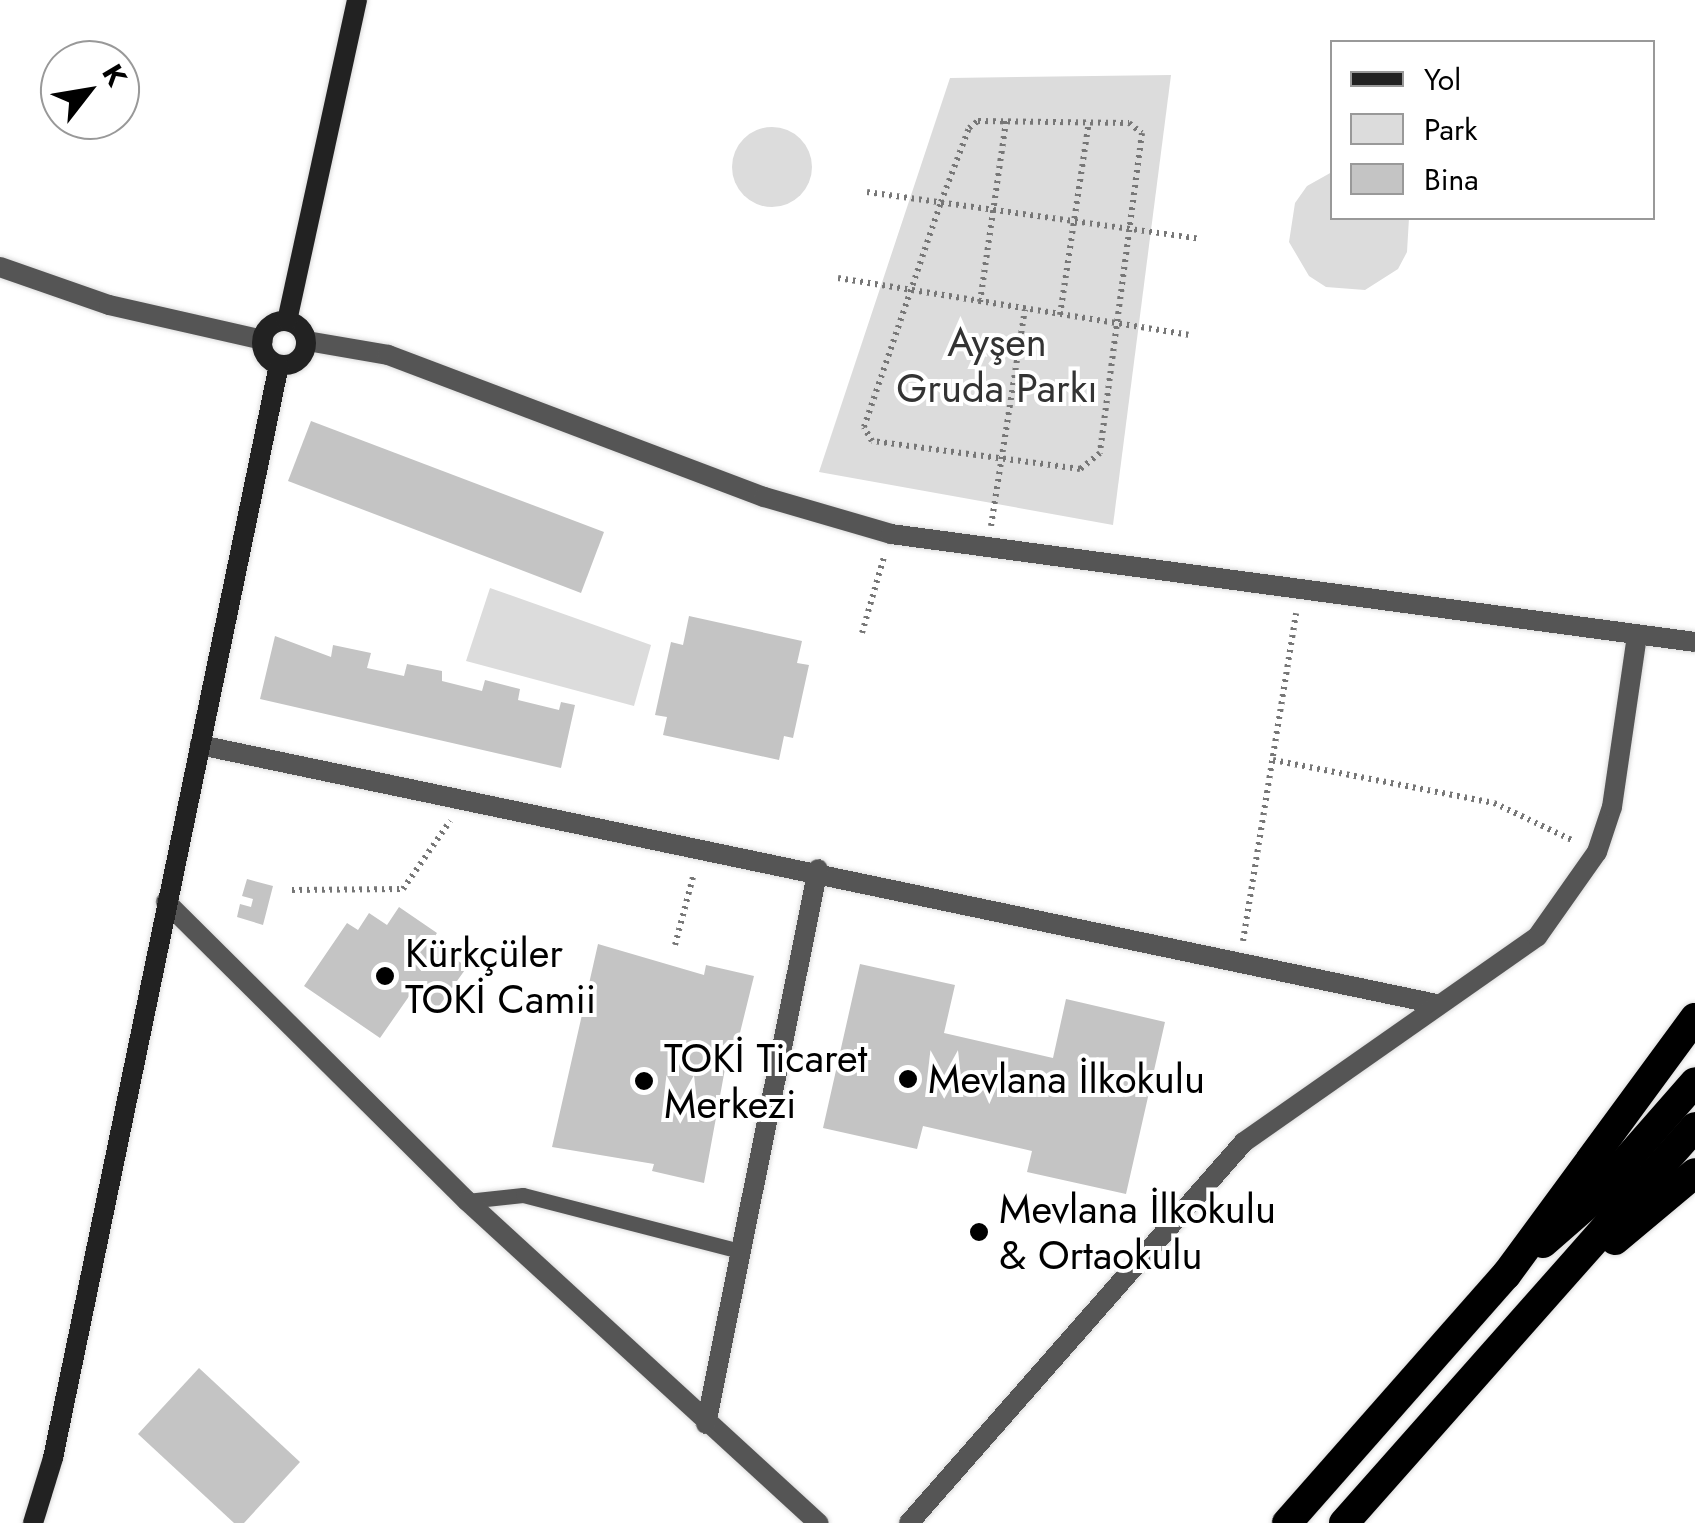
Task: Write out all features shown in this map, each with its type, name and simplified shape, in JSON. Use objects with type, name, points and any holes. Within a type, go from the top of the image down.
[{"type":"highway","points":[[1287,1523],[1506,1275],[1695,1018]]},
{"type":"highway","points":[[1506,1275],[1590,1202],[1695,1082]]},
{"type":"highway","points":[[1344,1523],[1569,1275],[1695,1127]]},
{"type":"highway","points":[[1569,1275],[1660,1208],[1695,1173]]},
{"type":"main road","points":[[287,321],[357,0]]},
{"type":"main road","points":[[287,321],[306,340],[299,360],[280,365],[267,358],[263,340],[272,325],[287,321]]},
{"type":"main road","points":[[33,1523],[53,1458],[280,365]]},
{"type":"street","points":[[0,267],[109,305],[263,340]]},
{"type":"street","points":[[306,340],[388,355],[764,497],[892,534],[1300,592],[1695,642]]},
{"type":"street","points":[[908,1523],[1244,1142],[1538,937],[1597,852],[1612,807],[1637,636]]},
{"type":"street","points":[[200,745],[818,869],[1438,1004]]},
{"type":"street","points":[[706,1424],[818,869]]},
{"type":"street","points":[[166,902],[467,1201],[706,1424],[819,1523]]},
{"type":"lane","points":[[467,1201],[523,1195],[740,1251]]},
{"type":"path","points":[[978,121],[1089,122],[1129,123],[1142,133],[1100,454],[1080,469],[872,441],[864,426],[969,128],[978,121]]},
{"type":"path","points":[[980,302],[1006,121]]},
{"type":"path","points":[[1060,315],[1089,122]]},
{"type":"path","points":[[867,192],[1200,239]]},
{"type":"path","points":[[838,278],[1188,335]]},
{"type":"path","points":[[988,547],[999,457],[1025,310]]},
{"type":"path","points":[[862,633],[892,534]]},
{"type":"path","points":[[1239,963],[1300,592]]},
{"type":"path","points":[[1273,760],[1494,803],[1597,852]]},
{"type":"path","points":[[292,890],[403,889],[465,800]]},
{"type":"path","points":[[675,945],[701,847]]},
{"type":"green space","name":"Ayşen Gruda Parkı","points":[[1171,75],[1113,525],[819,472],[950,78]]},
{"type":"green space","points":[[772,127],[787,130],[800,139],[809,152],[809,182],[800,195],[787,204],[772,207],[757,204],[744,195],[735,182],[732,167],[735,152],[744,139],[757,130]]},
{"type":"green space","points":[[1330,173],[1330,220],[1409,220],[1407,252],[1398,269],[1365,290],[1326,287],[1309,276],[1289,242],[1295,203],[1307,186]]},
{"type":"green space","points":[[490,588],[651,645],[634,706],[466,661]]},
{"type":"building","points":[[311,421],[604,532],[581,593],[288,481]]},
{"type":"building","points":[[689,616],[802,641],[797,663],[809,665],[793,738],[784,736],[779,760],[663,735],[667,717],[655,715],[671,642],[683,645]]},
{"type":"building","points":[[275,636],[331,657],[333,645],[371,653],[367,668],[404,676],[407,664],[442,671],[442,681],[482,691],[485,680],[520,689],[518,700],[559,710],[561,702],[575,705],[561,768],[260,699]]},
{"type":"building","points":[[247,879],[273,886],[263,925],[237,917],[240,904],[251,907],[253,899],[242,896]]},
{"type":"building","name":"Kürkçüler TOKİ Camii","points":[[399,907],[437,933],[431,942],[467,967],[437,1009],[412,992],[380,1038],[304,986],[347,923],[358,930],[369,913],[387,925]]},
{"type":"building","name":"TOKİ Ticaret Merkezi","points":[[598,944],[704,975],[706,965],[754,976],[736,1049],[729,1047],[704,1183],[652,1171],[654,1164],[552,1147]]},
{"type":"building","name":"Mevlana İlkokulu & Ortaokulu","points":[[860,964],[955,985],[944,1033],[1053,1058],[1066,999],[1165,1022],[1126,1194],[1027,1172],[1032,1151],[923,1126],[917,1149],[823,1128]]},
{"type":"building","points":[[199,1368],[300,1462],[244,1523],[234,1523],[138,1434]]},
{"type":"place","name":"Kürkçüler TOKİ Camii","points":[[385,976]]},
{"type":"place","name":"Mevlana İlkokulu","points":[[908,1079]]},
{"type":"place","name":"TOKİ Ticaret Merkezi","points":[[644,1081]]},
{"type":"place","name":"Mevlana İlkokulu & Ortaokulu","points":[[979,1232]]}]
